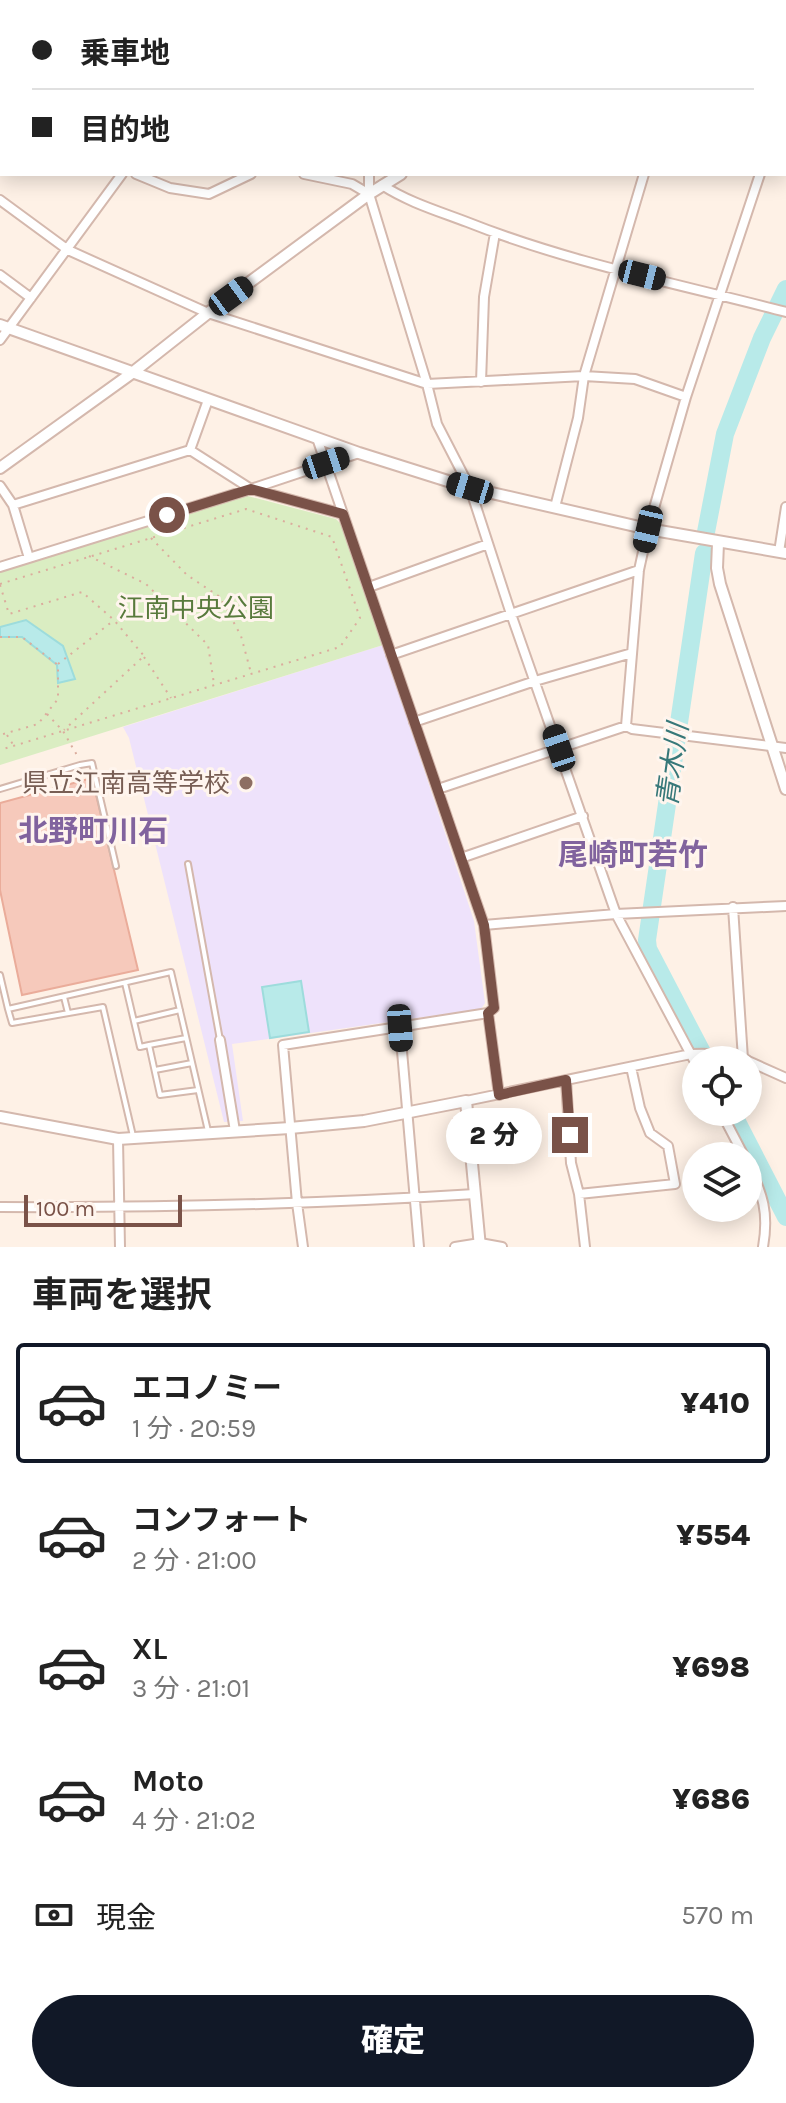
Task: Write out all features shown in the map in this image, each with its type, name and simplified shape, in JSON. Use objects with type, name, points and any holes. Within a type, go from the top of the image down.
[{"type":"street","points":[[0,340],[4,326],[31,298],[121,176]]},
{"type":"street","points":[[141,176],[170,188],[209,194],[247,176]]},
{"type":"street","points":[[314,176],[352,184],[369,194]]},
{"type":"street","points":[[369,176],[369,194],[437,424],[470,488],[616,914],[688,1046]]},
{"type":"street","points":[[0,468],[398,176]]},
{"type":"street","points":[[555,507],[578,418],[584,376],[643,176]]},
{"type":"street","points":[[626,726],[639,570],[648,529],[686,397],[759,176]]},
{"type":"street","points":[[382,185],[398,195],[551,253],[779,310]]},
{"type":"street","points":[[0,200],[68,250],[208,313],[427,384],[584,376],[635,379],[686,397]]},
{"type":"street","points":[[481,382],[484,297],[495,233]]},
{"type":"street","points":[[0,275],[31,298]]},
{"type":"street","points":[[4,326],[359,453],[470,488],[648,529],[782,553],[786,507]]},
{"type":"street","points":[[190,450],[208,400]]},
{"type":"street","points":[[303,1247],[283,1045],[488,1013],[494,1008],[484,925],[317,438]]},
{"type":"street","points":[[13,505],[190,450],[251,489],[343,514]]},
{"type":"street","points":[[0,567],[359,453]]},
{"type":"street","points":[[0,486],[13,505],[29,558]]},
{"type":"street","points":[[718,543],[720,584],[786,789]]},
{"type":"street","points":[[369,587],[488,544]]},
{"type":"street","points":[[391,655],[639,570]]},
{"type":"street","points":[[414,722],[535,681],[632,653]]},
{"type":"street","points":[[438,789],[626,726],[786,748]]},
{"type":"street","points":[[461,858],[583,816]]},
{"type":"street","points":[[484,925],[616,914],[786,906]]},
{"type":"street","points":[[733,907],[745,1046]]},
{"type":"street","points":[[488,1013],[499,1095]]},
{"type":"street","points":[[400,1028],[419,1247]]},
{"type":"street","points":[[220,1040],[235,1131]]},
{"type":"street","points":[[0,1117],[118,1139],[290,1128],[364,1121],[682,1059]]},
{"type":"street","points":[[579,1194],[675,1184],[668,1146],[650,1133],[640,1108],[631,1067]]},
{"type":"street","points":[[762,1067],[786,1078]]},
{"type":"street","points":[[774,1072],[786,1068]]},
{"type":"street","points":[[566,1080],[571,1163],[579,1194],[585,1247]]},
{"type":"street","points":[[466,1101],[480,1245]]},
{"type":"street","points":[[118,1139],[120,1247]]},
{"type":"street","points":[[762,1191],[766,1234],[763,1247]]},
{"type":"street","points":[[0,1207],[121,1208],[475,1194]]},
{"type":"street","points":[[455,1247],[502,1247]]},
{"type":"lane","points":[[0,789],[92,763],[116,866]]},
{"type":"lane","points":[[188,864],[220,1040]]},
{"type":"lane","points":[[8,1009],[171,972],[209,1133]]},
{"type":"lane","points":[[0,975],[12,1023],[103,1007],[133,1138]]},
{"type":"lane","points":[[125,983],[140,1047],[186,1038]]},
{"type":"lane","points":[[64,997],[68,1013]]},
{"type":"lane","points":[[134,1021],[180,1010]]},
{"type":"lane","points":[[149,1045],[160,1095],[198,1090]]},
{"type":"lane","points":[[155,1070],[192,1063]]},
{"type":"path","points":[[0,750],[340,647],[360,618],[332,537],[246,509],[0,584],[9,614],[82,592],[114,620],[144,656],[171,698]]},
{"type":"path","points":[[150,537],[187,575],[220,597],[241,636],[251,674]]},
{"type":"path","points":[[89,556],[146,584],[208,645],[215,685]]},
{"type":"path","points":[[58,665],[114,620]]},
{"type":"path","points":[[0,637],[22,637],[58,665]]},
{"type":"path","points":[[63,731],[144,656]]},
{"type":"path","points":[[0,735],[38,724],[58,699],[58,665]]},
{"type":"path","points":[[46,713],[78,753],[82,781]]},
{"type":"path","points":[[6,734],[14,746]]},
{"type":"shaded area","points":[[383,645],[474,921],[485,1003],[481,1009],[232,1044],[243,1121],[224,1122],[129,738],[123,727]]},
{"type":"green space","name":"江南中央公園","points":[[244,495],[336,519],[343,526],[383,645],[0,765],[0,572]]},
{"type":"water","points":[[26,620],[63,646],[75,679],[58,683],[57,665],[22,637],[0,637],[0,627]]},
{"type":"water","points":[[301,981],[309,1032],[270,1038],[262,987]]},
{"type":"building","points":[[92,778],[138,970],[22,995],[0,890],[0,803]]},
{"type":"building","points":[[453,1119],[466,1120],[465,1142],[451,1143]]},
{"type":"waterway","name":"青木川","points":[[706,532],[725,434],[762,338],[786,289]]},
{"type":"waterway","name":"青木川","points":[[699,1046],[648,949],[647,940],[704,553]]},
{"type":"waterway","name":"青木川","points":[[739,1126],[786,1217]]},
{"type":"place","name":"県立江南高等学校","points":[[246,783]]},
{"type":"district","name":"北野町川石","points":[[93,831]]},
{"type":"district","name":"尾崎町若竹","points":[[633,855]]},
{"type":"route","points":[[167,515],[251,489],[343,514],[484,925],[494,1008],[488,1013],[499,1095],[566,1080],[570,1135]]}]
